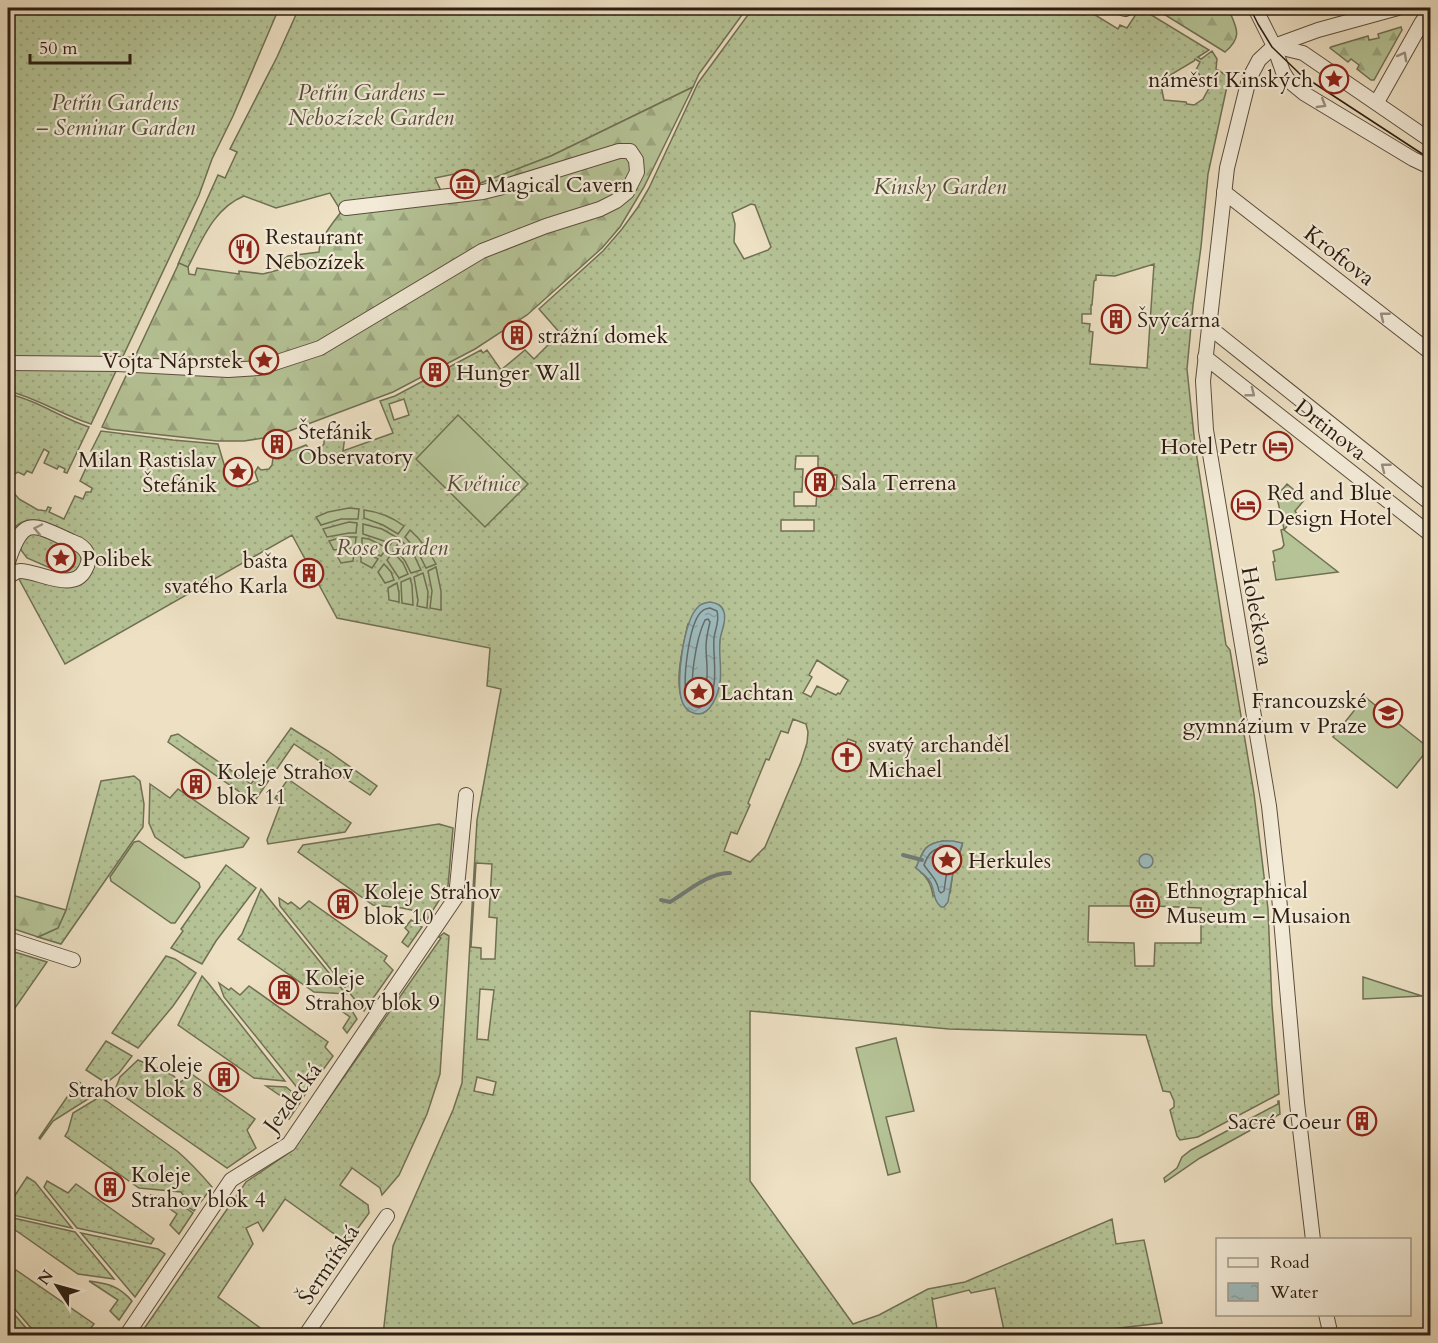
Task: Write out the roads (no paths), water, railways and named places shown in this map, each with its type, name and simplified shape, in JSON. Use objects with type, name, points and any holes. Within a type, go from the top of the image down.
[{"type":"street","points":[[1255,8],[1274,46],[1285,75],[1296,88],[1413,159],[1431,167]]},
{"type":"street","points":[[1274,46],[1318,30],[1398,8]]},
{"type":"street","points":[[1377,102],[1422,22],[1431,11]]},
{"type":"street","points":[[1274,46],[1303,52],[1431,140]]},
{"type":"street","name":"Holečkova","points":[[1274,46],[1259,60],[1249,79],[1230,151],[1203,381],[1206,430],[1269,806],[1297,1103],[1313,1238]]},
{"type":"street","points":[[8,363],[117,364],[228,370],[260,368],[320,348],[482,251],[546,226],[600,209],[615,201],[627,192],[633,181],[637,172],[636,160],[630,151],[619,151],[483,192],[346,208]]},
{"type":"street","name":"Kroftova","points":[[1224,192],[1431,352]]},
{"type":"street","name":"Drtinova","points":[[1209,327],[1431,503]]},
{"type":"street","name":"Drtinova","points":[[1205,357],[1429,530]]},
{"type":"street","points":[[8,562],[20,534],[28,527],[38,526],[79,544],[89,557],[87,568],[81,577],[70,581],[19,571],[8,577]]},
{"type":"street","name":"Jezdecká","points":[[126,1335],[231,1180],[289,1144],[456,897],[466,795]]},
{"type":"street","points":[[8,939],[73,960]]},
{"type":"street","name":"Šermířská","points":[[305,1335],[387,1216]]},
{"type":"street","points":[[1326,1316],[1331,1335]]},
{"type":"water","points":[[710,602],[721,606],[725,615],[720,640],[719,687],[712,705],[703,713],[696,714],[688,710],[682,701],[680,667],[685,638],[693,614],[698,607]]},
{"type":"water","points":[[943,841],[953,841],[962,843],[962,845],[953,872],[948,902],[941,907],[929,881],[916,868],[928,846]]},
{"type":"water","points":[[1143,854],[1149,854],[1153,861],[1149,868],[1143,868],[1139,864],[1139,858]]},
{"type":"waterway","points":[[903,855],[922,860]]},
{"type":"waterway","points":[[661,900],[670,902],[707,879],[730,873]]},
{"type":"tram line","points":[[1250,8],[1272,47],[1300,74],[1430,159]]},
{"type":"place","name":"náměstí Kinských","points":[[1334,79]]},
{"type":"place","name":"Magical Cavern","points":[[465,184]]},
{"type":"place","name":"Restaurant Nebozízek","points":[[244,249]]},
{"type":"place","name":"Švýcárna","points":[[1116,319]]},
{"type":"place","name":"strážní domek","points":[[517,335]]},
{"type":"place","name":"Vojta Náprstek","points":[[264,360]]},
{"type":"place","name":"Hunger Wall","points":[[435,372]]},
{"type":"place","name":"Štefánik Observatory","points":[[277,444]]},
{"type":"place","name":"Hotel Petr","points":[[1278,446]]},
{"type":"place","name":"Milan Rastislav Štefánik","points":[[238,472]]},
{"type":"place","name":"Sala Terrena","points":[[820,482]]},
{"type":"place","name":"Red and Blue Design Hotel","points":[[1246,505]]},
{"type":"place","name":"Polibek","points":[[61,558]]},
{"type":"place","name":"bašta svatého Karla","points":[[309,573]]},
{"type":"place","name":"Lachtan","points":[[699,692]]},
{"type":"place","name":"Francouzské gymnázium v Praze","points":[[1388,713]]},
{"type":"place","name":"svatý archanděl Michael","points":[[847,757]]},
{"type":"place","name":"Koleje Strahov blok 11","points":[[196,784]]},
{"type":"place","name":"Herkules","points":[[947,860]]},
{"type":"place","name":"Ethnographical Museum – Musaion","points":[[1145,903]]},
{"type":"place","name":"Koleje Strahov blok 10","points":[[343,904]]},
{"type":"place","name":"Koleje Strahov blok 9","points":[[284,990]]},
{"type":"place","name":"Koleje Strahov blok 8","points":[[224,1077]]},
{"type":"place","name":"Sacré Coeur","points":[[1362,1121]]},
{"type":"place","name":"Koleje Strahov blok 4","points":[[110,1187]]},
{"type":"park label","name":"Petřín Gardens – Nebozízek Garden","points":[[371,104]]},
{"type":"park label","name":"Petřín Gardens – Seminar Garden","points":[[115,114]]},
{"type":"park label","name":"Kinsky Garden","points":[[940,186]]},
{"type":"park label","name":"Květnice","points":[[483,483]]},
{"type":"park label","name":"Rose Garden","points":[[392,547]]}]
